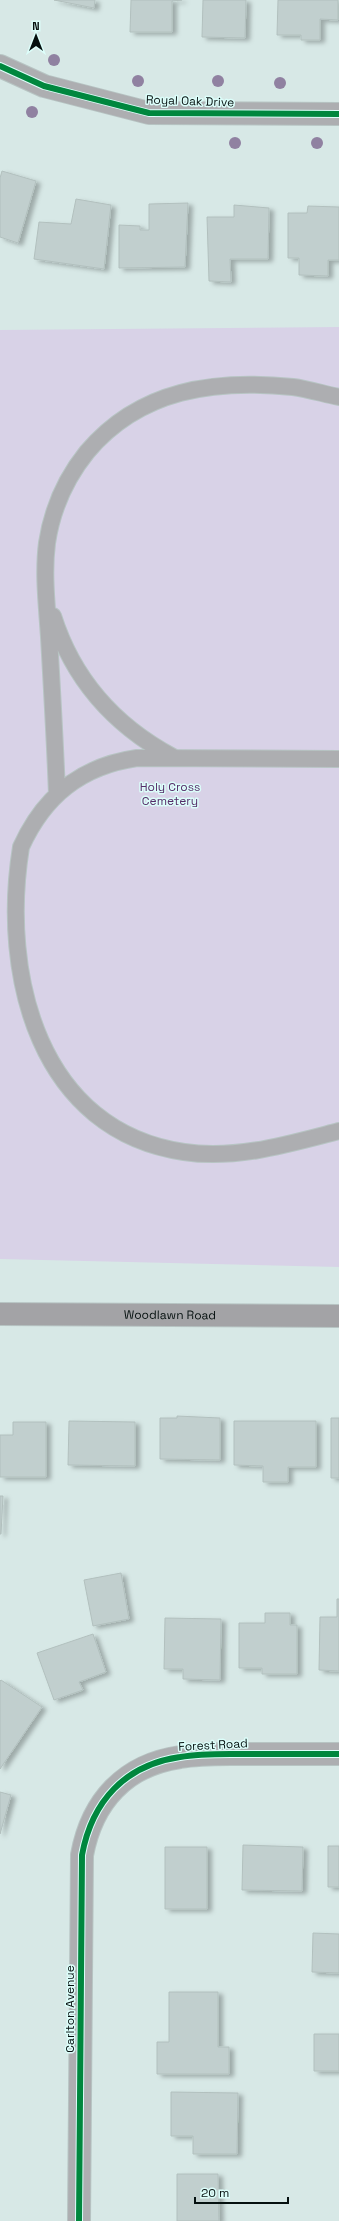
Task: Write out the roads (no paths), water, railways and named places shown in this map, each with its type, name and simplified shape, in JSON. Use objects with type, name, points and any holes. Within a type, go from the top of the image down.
[{"type":"main road","name":"Woodlawn Road","points":[[0,1314],[339,1316]]},
{"type":"street","name":"Royal Oak Drive","points":[[0,66],[44,86],[150,113],[339,114]]},
{"type":"street","name":"Forest Road","points":[[102,1802],[120,1782],[136,1772],[155,1763],[180,1756],[213,1754],[339,1754]]},
{"type":"street","name":"Carlton Avenue","points":[[80,2221],[82,1854],[90,1821],[102,1802]]},
{"type":"lane","points":[[57,794],[46,589],[47,543],[54,513],[62,492],[73,471],[92,447],[127,416],[168,395],[209,387],[248,384],[294,387],[339,397]]},
{"type":"lane","points":[[46,589],[57,628],[64,646],[73,664],[92,692],[125,726],[141,738],[175,758]]},
{"type":"lane","points":[[2,930],[6,893],[17,857],[40,814],[57,794],[74,780],[104,765],[137,758],[339,759]]},
{"type":"lane","points":[[20,1027],[45,1070],[70,1098],[98,1121],[114,1131],[148,1144],[185,1152],[213,1154],[247,1152],[339,1131]]},
{"type":"park label","name":"Holy Cross Cemetery","points":[[170,794]]}]
